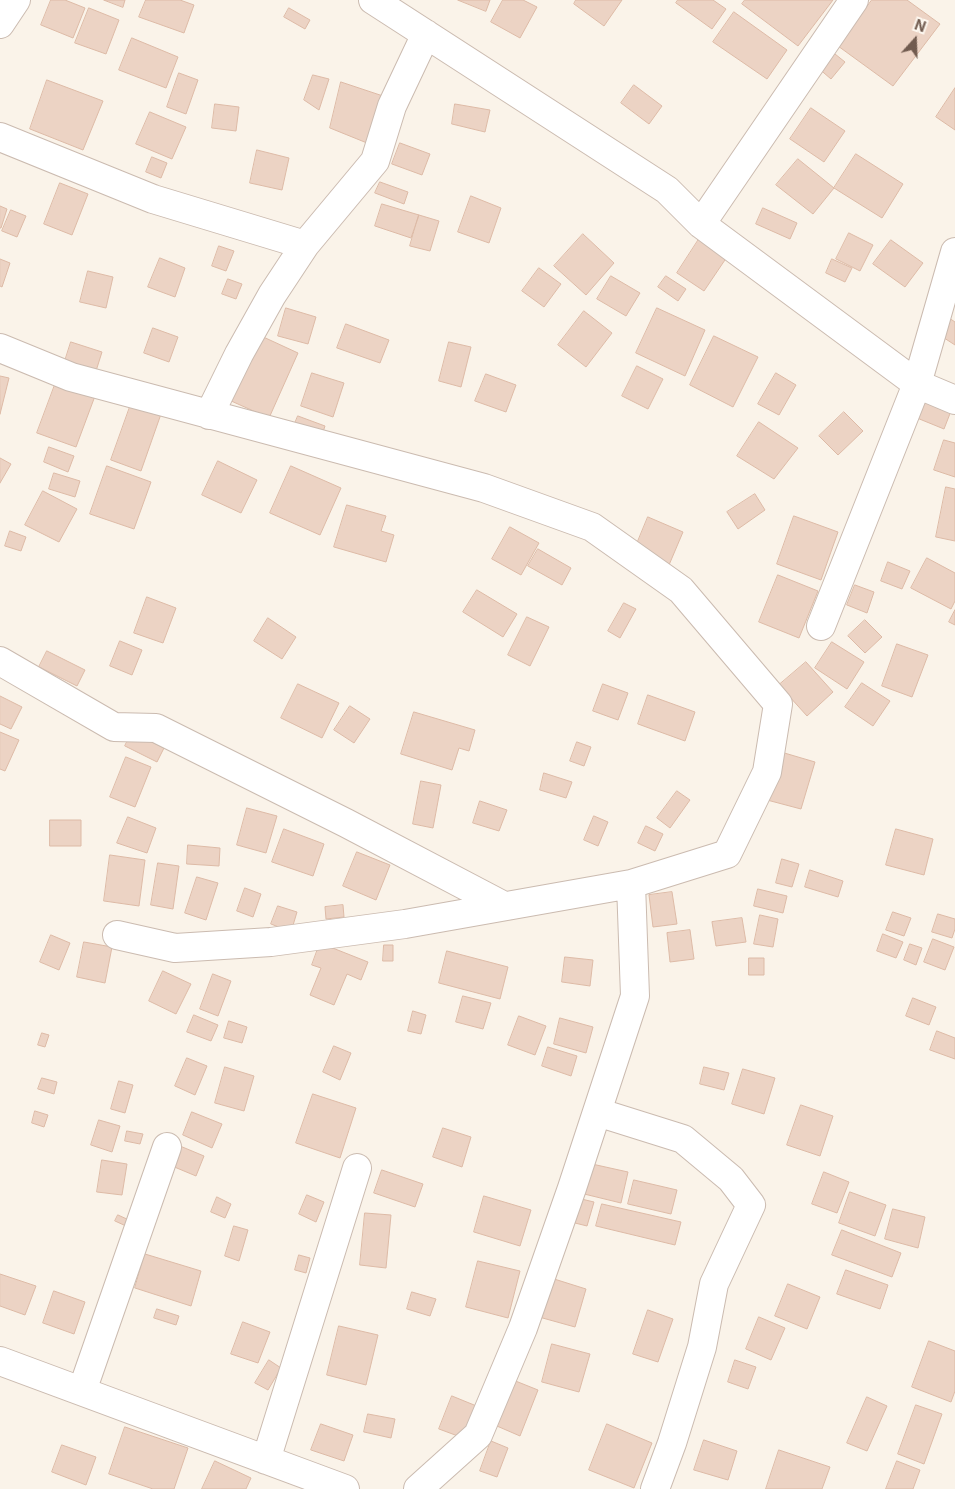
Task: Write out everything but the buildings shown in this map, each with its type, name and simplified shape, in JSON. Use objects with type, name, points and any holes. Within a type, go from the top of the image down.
[{"type":"street","points":[[0,24],[16,0]]},
{"type":"street","points":[[374,0],[667,190],[701,224],[917,384],[955,400]]},
{"type":"street","points":[[701,224],[854,0]]},
{"type":"street","points":[[209,415],[239,354],[272,295],[305,245],[375,161],[392,106],[426,34]]},
{"type":"street","points":[[0,137],[153,199],[305,245]]},
{"type":"street","points":[[821,626],[917,384],[955,252]]},
{"type":"street","points":[[0,348],[71,377],[484,488],[592,527],[681,590],[778,704],[767,772],[727,854],[631,884],[405,924],[271,942],[174,948],[117,935]]},
{"type":"street","points":[[0,661],[114,727],[156,728],[346,823],[504,906]]},
{"type":"street","points":[[418,1489],[478,1434],[524,1328],[635,996],[631,884]]},
{"type":"street","points":[[597,1112],[683,1139],[731,1180],[751,1205],[714,1284],[702,1347],[672,1443],[655,1489]]},
{"type":"street","points":[[82,1392],[167,1147]]},
{"type":"street","points":[[266,1460],[357,1168]]},
{"type":"street","points":[[0,1361],[345,1489]]}]
